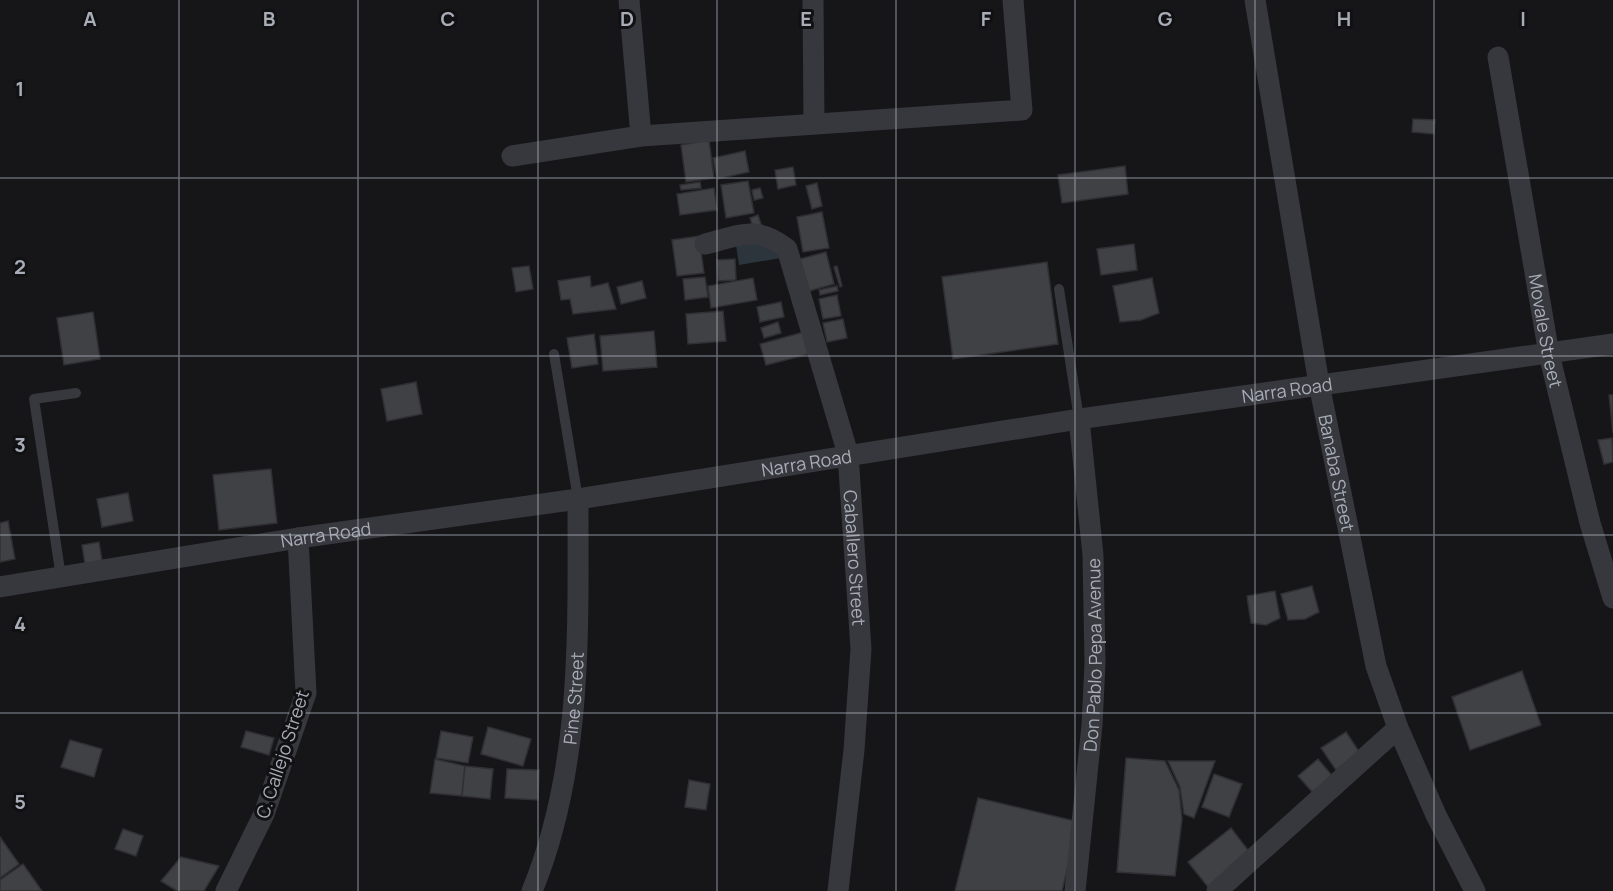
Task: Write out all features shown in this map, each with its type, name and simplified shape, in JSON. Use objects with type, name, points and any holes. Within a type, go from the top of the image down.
[{"type":"street","points":[[629,0],[641,135]]},
{"type":"street","points":[[813,0],[814,122]]},
{"type":"street","points":[[512,156],[641,135],[1022,110],[1013,0]]},
{"type":"street","name":"Banaba Street","points":[[1255,0],[1319,384],[1376,666],[1398,728],[1436,814],[1475,891]]},
{"type":"street","name":"Movale Street","points":[[1498,57],[1548,354],[1590,523],[1613,598]]},
{"type":"street","name":"Caballero Street","points":[[705,244],[752,233],[772,237],[787,249],[848,454],[861,648],[854,750],[838,891]]},
{"type":"street","name":"Narra Road","points":[[0,587],[298,538],[578,499],[1078,419],[1613,344]]},
{"type":"street","name":"Don Pablo Pepa Avenue","points":[[1075,891],[1092,725],[1095,663],[1093,555],[1078,419]]},
{"type":"street","name":"Pine Street","points":[[532,891],[564,793],[578,658],[578,499]]},
{"type":"street","name":"C. Callejo Street","points":[[226,891],[264,814],[306,693],[298,538]]},
{"type":"street","points":[[1217,891],[1398,728]]},
{"type":"lane","points":[[1059,289],[1078,419]]},
{"type":"lane","points":[[554,354],[578,499]]},
{"type":"lane","points":[[61,577],[34,399],[76,393]]},
{"type":"shaded area","points":[[777,237],[781,258],[739,265],[736,245]]},
{"type":"building","points":[[1413,119],[1435,120],[1434,134],[1412,132]]},
{"type":"building","points":[[709,140],[714,178],[686,182],[681,145]]},
{"type":"building","points":[[745,151],[749,172],[717,179],[713,158]]},
{"type":"building","points":[[1125,166],[1128,194],[1062,203],[1058,175]]},
{"type":"building","points":[[793,167],[796,185],[778,189],[775,170]]},
{"type":"building","points":[[748,181],[754,213],[726,218],[721,185]]},
{"type":"building","points":[[700,182],[701,188],[681,190],[680,185]]},
{"type":"building","points":[[817,183],[822,206],[812,209],[806,186]]},
{"type":"building","points":[[714,188],[717,210],[680,215],[677,194]]},
{"type":"building","points":[[760,188],[763,198],[754,200],[752,190]]},
{"type":"building","points":[[822,212],[829,248],[803,252],[797,217]]},
{"type":"building","points":[[758,215],[762,227],[754,230],[750,218]]},
{"type":"building","points":[[699,236],[704,273],[677,276],[672,240]]},
{"type":"building","points":[[1134,244],[1137,270],[1101,275],[1097,249]]},
{"type":"building","points":[[826,252],[834,284],[809,291],[800,259]]},
{"type":"building","points":[[735,259],[736,280],[718,281],[717,260]]},
{"type":"building","points":[[1047,262],[1058,344],[953,359],[942,277]]},
{"type":"building","points":[[529,266],[533,289],[516,292],[512,268]]},
{"type":"building","points":[[837,266],[842,286],[840,287],[834,267]]},
{"type":"building","points":[[590,276],[591,287],[608,283],[616,309],[573,314],[570,299],[561,300],[558,281]]},
{"type":"building","points":[[705,277],[708,297],[685,300],[683,279]]},
{"type":"building","points":[[753,278],[757,300],[711,308],[708,286]]},
{"type":"building","points":[[1152,278],[1159,313],[1141,320],[1120,322],[1113,286]]},
{"type":"building","points":[[642,281],[646,298],[621,304],[617,287]]},
{"type":"building","points":[[837,286],[838,291],[820,295],[819,290]]},
{"type":"building","points":[[837,295],[841,316],[823,319],[819,299]]},
{"type":"building","points":[[781,302],[784,317],[760,322],[757,307]]},
{"type":"building","points":[[723,311],[726,341],[688,344],[686,314]]},
{"type":"building","points":[[93,312],[100,359],[64,365],[57,318]]},
{"type":"building","points":[[843,319],[847,338],[827,342],[823,323]]},
{"type":"building","points":[[778,322],[781,333],[764,338],[761,328]]},
{"type":"building","points":[[654,331],[657,367],[603,371],[600,336]]},
{"type":"building","points":[[804,332],[809,354],[766,365],[760,344]]},
{"type":"building","points":[[594,334],[598,364],[572,368],[567,338]]},
{"type":"building","points":[[416,382],[422,414],[387,421],[381,389]]},
{"type":"building","points":[[1609,395],[1613,395],[1613,433]]},
{"type":"building","points":[[1612,438],[1613,462],[1604,464],[1598,440]]},
{"type":"building","points":[[271,469],[277,523],[219,530],[213,475]]},
{"type":"building","points":[[128,493],[133,521],[102,527],[97,499]]},
{"type":"building","points":[[8,521],[15,559],[0,562],[0,523]]},
{"type":"building","points":[[99,542],[102,561],[85,564],[82,545]]},
{"type":"building","points":[[1312,586],[1319,612],[1305,619],[1288,620],[1281,594]]},
{"type":"building","points":[[1275,591],[1280,618],[1266,625],[1251,623],[1247,596]]},
{"type":"building","points":[[1522,671],[1541,725],[1470,750],[1452,697]]},
{"type":"building","points":[[488,727],[531,739],[523,766],[481,754]]},
{"type":"building","points":[[246,731],[274,738],[269,755],[241,747]]},
{"type":"building","points":[[441,731],[473,737],[468,763],[436,758]]},
{"type":"building","points":[[1346,732],[1360,753],[1336,770],[1321,748]]},
{"type":"building","points":[[70,740],[102,749],[94,777],[61,767]]},
{"type":"building","points":[[1126,758],[1165,761],[1179,790],[1182,819],[1175,876],[1117,872]]},
{"type":"building","points":[[435,759],[465,766],[462,796],[430,793]]},
{"type":"building","points":[[1318,759],[1335,779],[1315,795],[1298,776]]},
{"type":"building","points":[[1168,761],[1215,761],[1194,818],[1184,814],[1180,787]]},
{"type":"building","points":[[465,766],[493,769],[490,799],[462,796]]},
{"type":"building","points":[[507,769],[539,770],[538,800],[505,798]]},
{"type":"building","points":[[1214,774],[1242,784],[1229,817],[1202,807]]},
{"type":"building","points":[[689,780],[710,784],[706,810],[685,807]]},
{"type":"building","points":[[978,798],[1079,822],[1062,891],[955,891]]},
{"type":"building","points":[[1231,828],[1251,854],[1208,887],[1188,862]]},
{"type":"building","points":[[123,829],[143,836],[136,856],[115,849]]},
{"type":"building","points":[[0,837],[19,864],[0,878]]},
{"type":"building","points":[[181,857],[219,866],[204,891],[177,891],[161,881]]},
{"type":"building","points":[[23,864],[42,891],[0,891],[0,880]]}]
